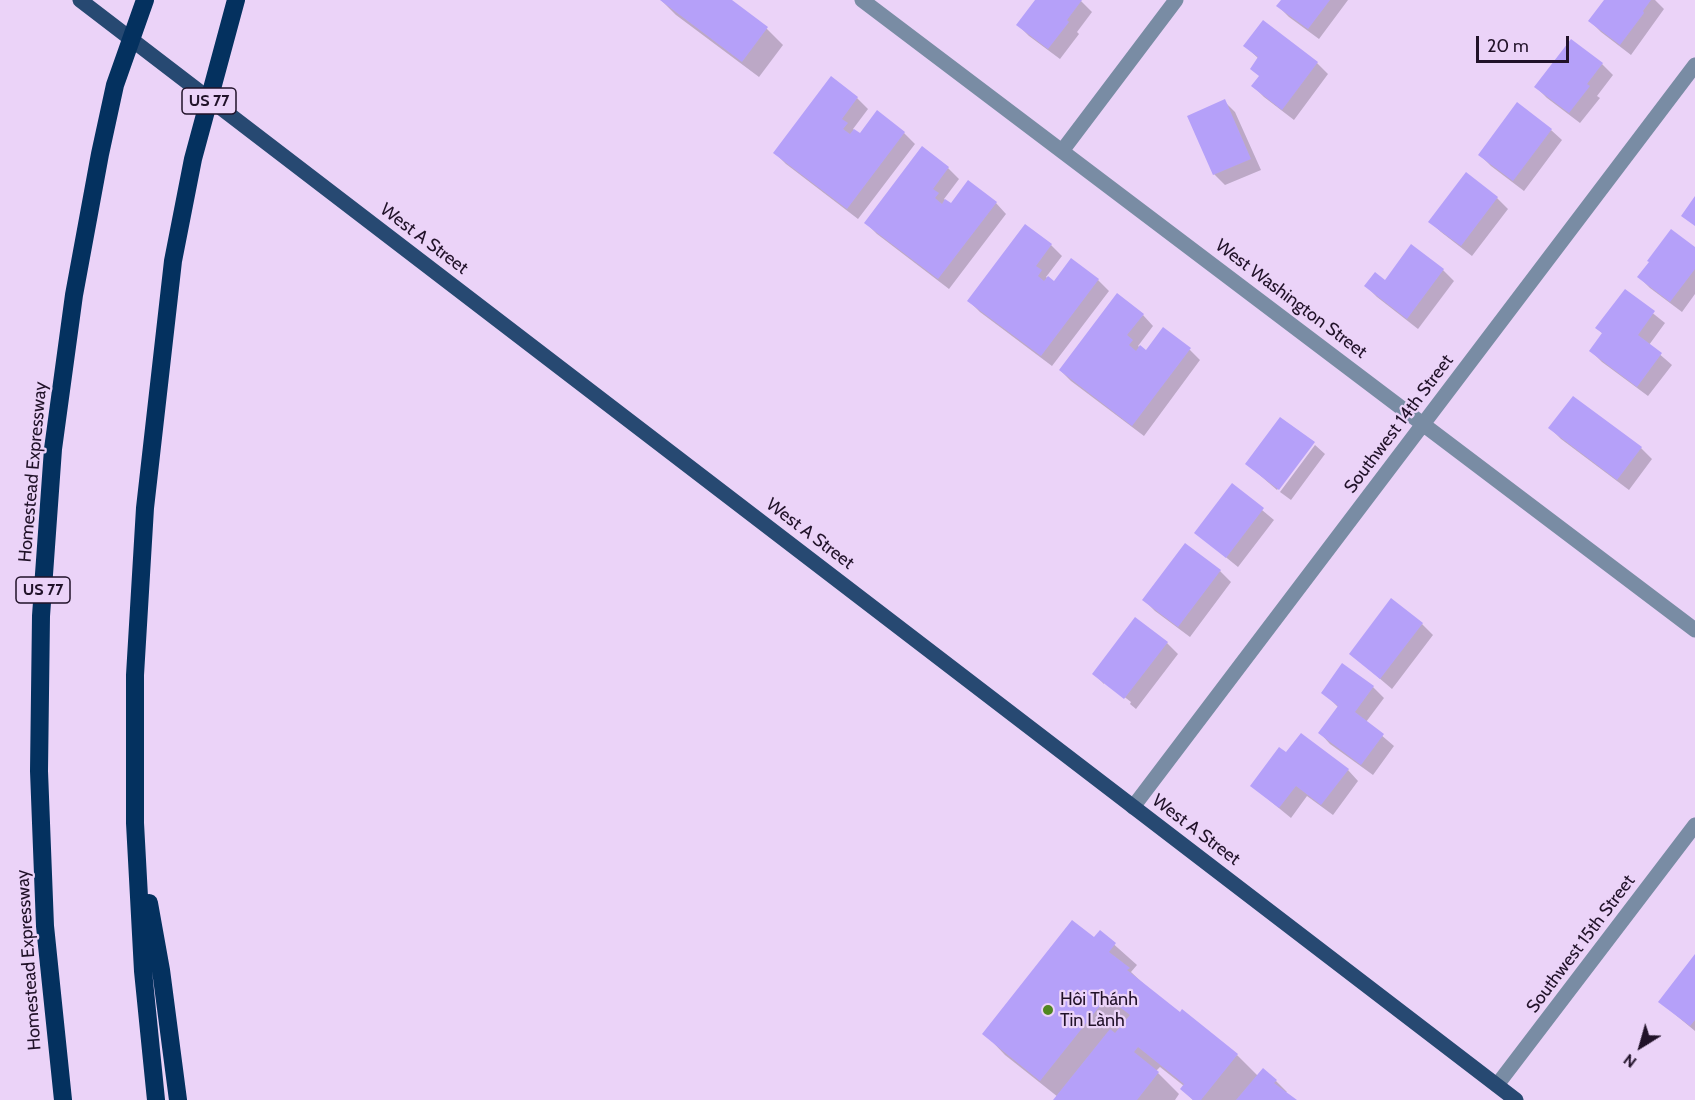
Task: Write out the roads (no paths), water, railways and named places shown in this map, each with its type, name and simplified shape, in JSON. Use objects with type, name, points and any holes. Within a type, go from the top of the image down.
[{"type":"highway","name":"Homestead Expressway","points":[[63,1100],[45,926],[39,771],[41,616],[52,473],[74,295],[115,85],[145,0]]},
{"type":"highway","name":"US 77","points":[[156,1100],[143,971],[135,823],[135,675],[145,508],[173,261],[193,159],[236,0]]},
{"type":"highway","points":[[135,823],[161,970],[178,1100]]},
{"type":"main road","name":"West A Street","points":[[80,0],[1516,1100]]},
{"type":"street","name":"West Washington Street","points":[[862,0],[1695,630]]},
{"type":"street","points":[[1062,150],[1176,0]]},
{"type":"street","name":"Southwest 14th Street","points":[[1133,807],[1695,65]]},
{"type":"street","name":"Southwest 15th Street","points":[[1497,1085],[1695,825]]},
{"type":"place","name":"Hôi Thánh Tin Lành","points":[[1048,1010]]}]
